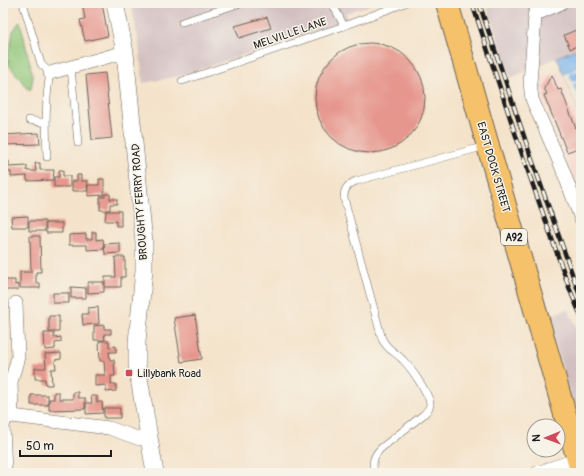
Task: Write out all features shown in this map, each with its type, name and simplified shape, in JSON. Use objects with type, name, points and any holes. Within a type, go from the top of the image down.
[{"type":"highway","name":"EAST DOCK STREET","points":[[447,3],[579,465]]},
{"type":"street","name":"BROUGHTY FERRY ROAD","points":[[115,3],[125,54],[144,242],[144,270],[137,342],[137,366],[155,473]]},
{"type":"street","points":[[561,3],[535,9],[530,83],[532,99],[562,168],[581,219]]},
{"type":"street","points":[[50,73],[114,55],[125,54]]},
{"type":"street","points":[[12,416],[11,382],[18,357],[16,303]]},
{"type":"street","points":[[5,473],[3,426],[5,419],[12,416],[109,428],[140,439],[149,439]]},
{"type":"street","points":[[537,473],[579,465]]},
{"type":"lane","points":[[23,3],[41,64],[50,73],[47,94],[46,123],[48,157]]},
{"type":"lane","points":[[182,22],[241,3]]},
{"type":"lane","points":[[332,3],[344,26]]},
{"type":"lane","name":"MELVILLE LANE","points":[[182,81],[344,26],[405,3]]},
{"type":"lane","points":[[71,68],[78,143]]},
{"type":"lane","points":[[29,120],[46,123]]},
{"type":"lane","points":[[374,473],[372,463],[374,455],[423,415],[428,410],[430,404],[425,392],[403,359],[388,349],[382,339],[344,198],[344,190],[349,184],[356,181],[488,146]]},
{"type":"shaded area","points":[[131,3],[375,3],[346,13],[347,19],[315,31],[180,76],[143,83],[139,44]]},
{"type":"shaded area","points":[[486,3],[581,3],[581,47],[511,78]]},
{"type":"shaded area","points":[[560,71],[581,124],[581,178],[574,181],[535,80]]},
{"type":"shaded area","points":[[568,309],[581,336],[581,435],[548,316]]},
{"type":"green space","points":[[20,21],[33,77],[31,89],[28,89],[9,65],[7,49],[10,49],[13,31]]},
{"type":"water","points":[[581,47],[581,117],[557,57]]},
{"type":"pier","points":[[578,68],[579,70],[569,74],[572,82],[581,78],[581,80],[572,85],[576,93],[581,90],[581,93],[577,95],[581,105],[581,117],[564,75]]},
{"type":"building","points":[[82,3],[102,3],[108,36],[85,41],[80,20],[85,19]]},
{"type":"building","points":[[267,17],[271,28],[239,38],[235,26]]},
{"type":"building","points":[[581,28],[581,44],[570,49],[564,35]]},
{"type":"building","points":[[370,43],[391,47],[409,59],[421,77],[425,98],[421,119],[409,137],[391,149],[370,153],[349,149],[331,137],[319,119],[315,98],[319,77],[331,59],[349,47]]},
{"type":"building","points":[[105,73],[112,138],[92,140],[86,75]]},
{"type":"building","points":[[552,75],[558,90],[561,89],[581,142],[581,147],[567,152],[544,95],[547,94],[544,88]]},
{"type":"building","points":[[39,133],[40,144],[3,145],[3,135]]},
{"type":"building","points":[[3,161],[9,161],[9,167],[27,166],[27,171],[36,171],[35,163],[40,163],[40,170],[54,170],[53,180],[27,181],[27,176],[11,177],[11,172],[3,172]]},
{"type":"building","points":[[59,170],[63,170],[63,176],[70,176],[70,187],[54,187],[54,177],[59,177]]},
{"type":"building","points":[[77,175],[81,175],[81,181],[88,181],[87,191],[72,191],[72,181],[77,181]]},
{"type":"building","points":[[99,179],[104,179],[104,195],[88,196],[88,185],[99,185]]},
{"type":"building","points":[[105,194],[110,194],[110,199],[117,199],[117,204],[110,204],[110,210],[100,210],[100,197],[105,197]]},
{"type":"building","points":[[106,211],[121,211],[121,226],[116,226],[116,221],[105,221]]},
{"type":"building","points":[[28,216],[28,227],[12,227],[11,217]]},
{"type":"building","points":[[29,221],[45,221],[45,231],[29,231]]},
{"type":"building","points":[[46,223],[62,223],[62,233],[46,233]]},
{"type":"building","points":[[92,232],[96,232],[96,240],[103,239],[104,249],[87,250],[87,245],[69,245],[69,235],[86,234],[86,239],[92,239]]},
{"type":"building","points":[[30,236],[40,236],[41,272],[36,272],[36,283],[40,283],[40,288],[20,288],[20,272],[31,272]]},
{"type":"building","points":[[120,243],[120,253],[105,254],[104,244]]},
{"type":"building","points":[[115,257],[125,257],[125,277],[121,277],[121,287],[105,287],[105,277],[116,277]]},
{"type":"building","points":[[3,280],[15,280],[15,285],[18,284],[18,290],[3,290]]},
{"type":"building","points":[[88,282],[104,282],[104,292],[88,293]]},
{"type":"building","points":[[71,287],[86,288],[86,298],[71,298]]},
{"type":"building","points":[[53,293],[69,293],[69,303],[53,303]]},
{"type":"building","points":[[98,307],[99,324],[83,325],[82,314],[88,314],[88,308]]},
{"type":"building","points":[[195,315],[202,359],[181,362],[174,318]]},
{"type":"building","points":[[49,316],[59,316],[59,332],[49,332]]},
{"type":"building","points":[[104,325],[104,329],[111,329],[111,334],[104,334],[105,340],[94,340],[94,326]]},
{"type":"building","points":[[44,333],[54,333],[54,338],[61,337],[61,342],[55,343],[55,349],[45,350]]},
{"type":"building","points":[[99,341],[109,341],[109,347],[116,346],[116,352],[109,352],[110,360],[114,360],[115,376],[111,376],[111,384],[116,384],[116,391],[106,392],[106,385],[95,386],[95,375],[105,375],[104,361],[100,361]]},
{"type":"building","points":[[61,353],[61,359],[55,360],[56,369],[51,369],[52,385],[46,385],[45,379],[35,379],[35,368],[46,368],[45,354]]},
{"type":"building","points":[[54,392],[59,392],[59,399],[73,399],[73,392],[78,392],[78,398],[85,398],[85,409],[49,410],[49,399],[54,399]]},
{"type":"building","points":[[31,395],[48,395],[48,405],[31,405]]},
{"type":"building","points":[[91,396],[97,396],[97,402],[102,402],[103,413],[86,414],[86,403],[92,403]]},
{"type":"building","points":[[104,408],[120,408],[120,418],[104,418]]},
{"type":"railway","points":[[472,3],[523,157],[570,290],[581,316]]},
{"type":"railway","points":[[479,3],[581,299]]},
{"type":"place","name":"Lillybank Road","points":[[129,373]]}]
